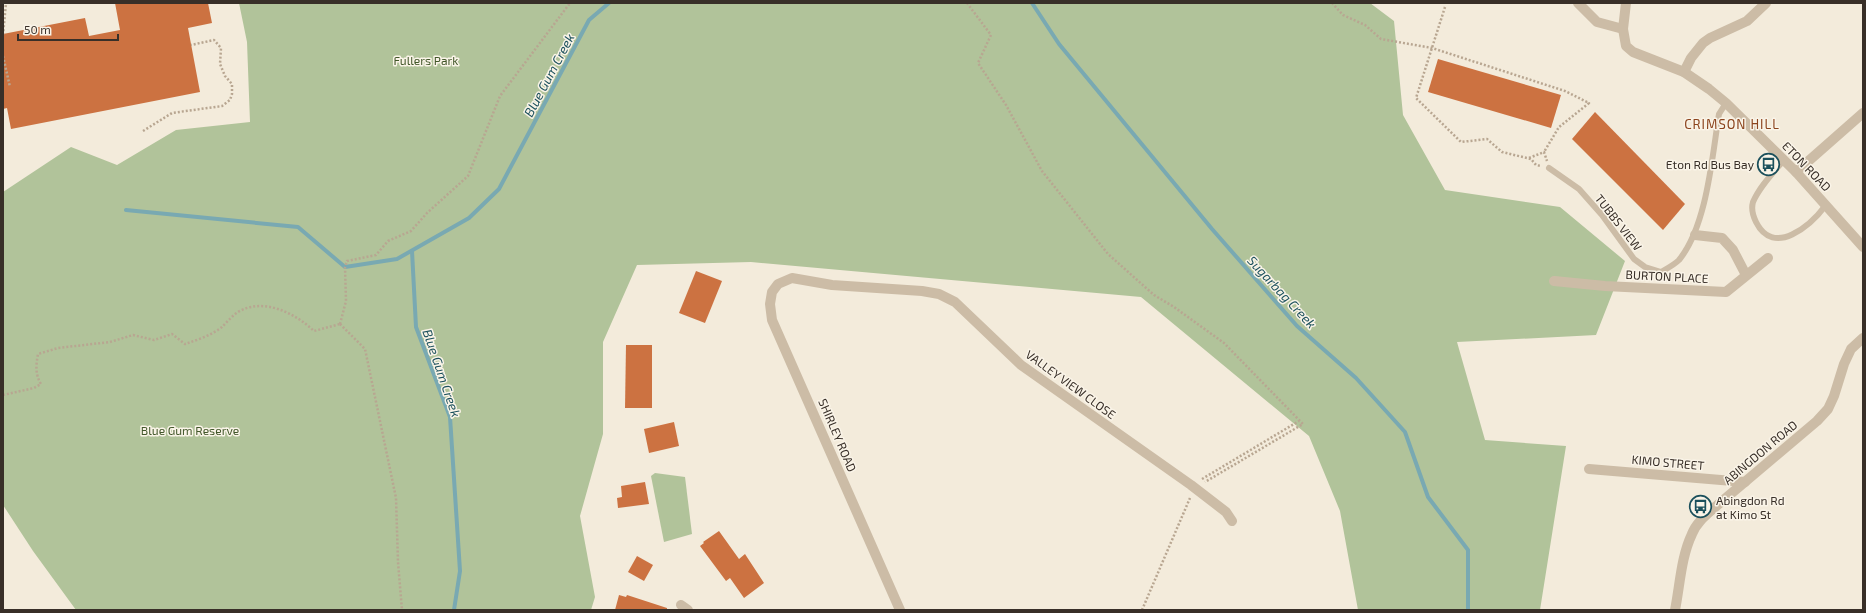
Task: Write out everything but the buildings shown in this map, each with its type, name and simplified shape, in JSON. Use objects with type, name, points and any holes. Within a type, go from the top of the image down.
[{"type":"street","points":[[1578,3],[1597,22],[1623,29],[1626,3]]},
{"type":"street","points":[[1684,72],[1694,54],[1703,43],[1714,35],[1747,21],[1766,3]]},
{"type":"street","name":"ETON ROAD","points":[[1623,29],[1626,46],[1633,52],[1684,72],[1726,103],[1796,172],[1863,247]]},
{"type":"street","points":[[1796,172],[1863,113]]},
{"type":"street","points":[[1695,235],[1722,238],[1733,250],[1746,275]]},
{"type":"street","name":"BURTON PLACE","points":[[1554,281],[1605,286],[1726,292],[1768,258]]},
{"type":"street","name":"VALLEY VIEW CLOSE","points":[[792,278],[832,285],[922,291],[940,294],[955,302],[1021,365],[1193,487],[1226,512],[1232,521]]},
{"type":"street","name":"SHIRLEY ROAD","points":[[792,278],[778,284],[772,292],[770,304],[772,320],[900,610]]},
{"type":"street","name":"ABINGDON ROAD","points":[[1675,610],[1687,548],[1692,533],[1701,519],[1817,421],[1828,409],[1851,349],[1863,338]]},
{"type":"street","name":"KIMO STREET","points":[[1589,469],[1745,482]]},
{"type":"lane","name":"TUBBS VIEW","points":[[1549,168],[1579,189],[1602,215],[1634,259],[1645,267],[1661,272],[1678,261],[1695,235],[1706,190],[1719,114],[1726,103]]},
{"type":"lane","points":[[1784,160],[1762,185],[1753,203],[1752,215],[1758,226],[1770,236],[1777,239],[1787,237],[1804,227],[1818,216],[1826,205]]},
{"type":"path","points":[[3,35],[6,3]]},
{"type":"path","points":[[340,324],[346,301],[345,267],[347,261],[376,255],[388,241],[411,231],[427,213],[468,176],[500,96],[570,3]]},
{"type":"path","points":[[967,3],[991,35],[978,63],[1006,105],[1042,171],[1108,254],[1154,295],[1224,342],[1303,424],[1193,487]]},
{"type":"path","points":[[1332,3],[1343,15],[1365,25],[1381,39],[1432,48],[1566,91],[1589,103],[1559,127],[1544,152],[1529,158]]},
{"type":"path","points":[[1445,7],[1416,98],[1461,142],[1487,139],[1502,152],[1529,158],[1536,165],[1549,168]]},
{"type":"path","points":[[143,131],[172,112],[222,106],[230,100],[232,94],[232,84],[225,76],[220,64],[221,48],[214,40],[191,45]]},
{"type":"path","points":[[3,56],[10,87]]},
{"type":"path","points":[[1544,152],[1549,168]]},
{"type":"path","points":[[3,395],[34,388],[41,384],[38,379],[36,364],[38,354],[58,348],[110,342],[133,334],[154,340],[172,334],[185,344],[220,328],[238,312],[256,305],[281,310],[302,319],[314,330],[340,324]]},
{"type":"path","points":[[340,324],[365,349],[396,498],[398,562],[402,610]]},
{"type":"path","points":[[1142,610],[1193,487],[1299,421]]},
{"type":"green space","points":[[239,3],[1370,3],[1394,21],[1403,115],[1445,190],[1560,207],[1625,261],[1596,335],[1457,342],[1485,440],[1566,446],[1540,610],[1358,610],[1340,511],[1309,436],[1141,297],[751,262],[637,265],[603,342],[603,434],[580,516],[595,597],[591,610],[76,610],[33,551],[3,505],[3,192],[71,147],[117,165],[176,130],[250,122],[247,42]]},
{"type":"green space","points":[[655,473],[685,477],[692,534],[664,542],[651,476]]},
{"type":"waterway","name":"Blue Gum Creek","points":[[126,210],[298,227],[345,267],[397,259],[469,218],[499,189],[589,20],[609,3]]},
{"type":"waterway","name":"Sugarbag Creek","points":[[1032,3],[1059,44],[1212,229],[1297,326],[1356,378],[1405,432],[1428,497],[1468,550],[1468,610]]},
{"type":"waterway","name":"Blue Gum Creek","points":[[412,251],[416,327],[450,417],[460,571],[454,610]]},
{"type":"place","name":"Eton Rd Bus Bay","points":[[1769,164]]},
{"type":"place","name":"Abingdon Rd at Kimo St","points":[[1700,507]]},
{"type":"district","name":"CRIMSON HILL","points":[[1732,124]]},
{"type":"park label","name":"Fullers Park","points":[[426,60]]},
{"type":"park label","name":"Blue Gum Reserve","points":[[190,430]]}]
